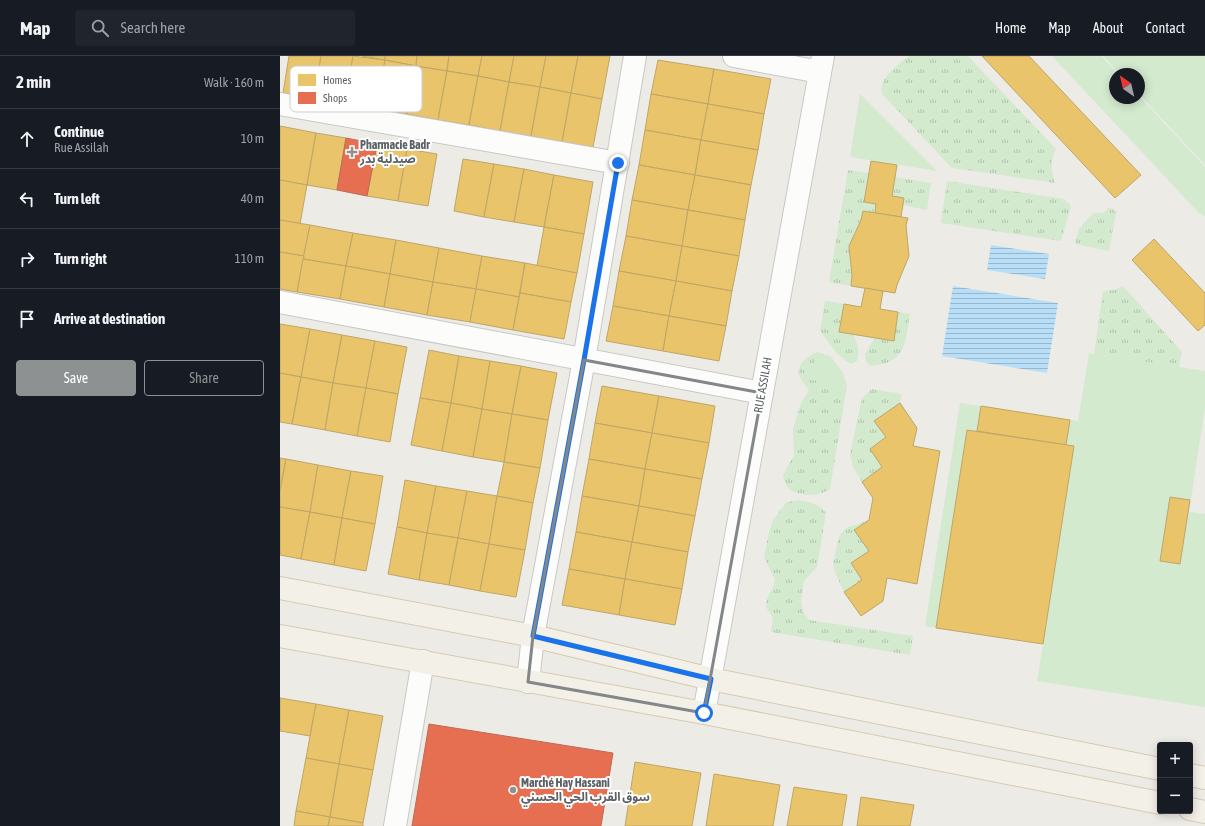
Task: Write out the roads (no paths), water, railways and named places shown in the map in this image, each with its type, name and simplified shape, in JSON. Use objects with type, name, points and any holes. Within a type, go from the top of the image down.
[{"type":"main road","points":[[280,588],[533,636],[711,679],[1157,768]]},
{"type":"main road","points":[[280,636],[704,713],[1157,802]]},
{"type":"main road","points":[[1193,776],[1205,778]]},
{"type":"main road","points":[[1193,810],[1205,812]]},
{"type":"street","points":[[528,682],[533,636],[584,360],[635,56]]},
{"type":"street","points":[[734,56],[821,64]]},
{"type":"street","name":"RUE ASSILAH","points":[[704,713],[821,64]]},
{"type":"street","points":[[280,104],[290,106]]},
{"type":"street","points":[[326,112],[618,163]]},
{"type":"street","points":[[280,302],[762,393]]},
{"type":"street","points":[[395,826],[423,661]]},
{"type":"water","points":[[991,245],[1049,254],[1045,279],[987,270]]},
{"type":"water","points":[[953,286],[1058,303],[1047,373],[942,356]]},
{"type":"place","name":"Pharmacie Badr صيدلية بدر","points":[[352,152]]},
{"type":"place","name":"Marché Hay Hassani سوق القرب الحي الحسني","points":[[513,790]]}]
